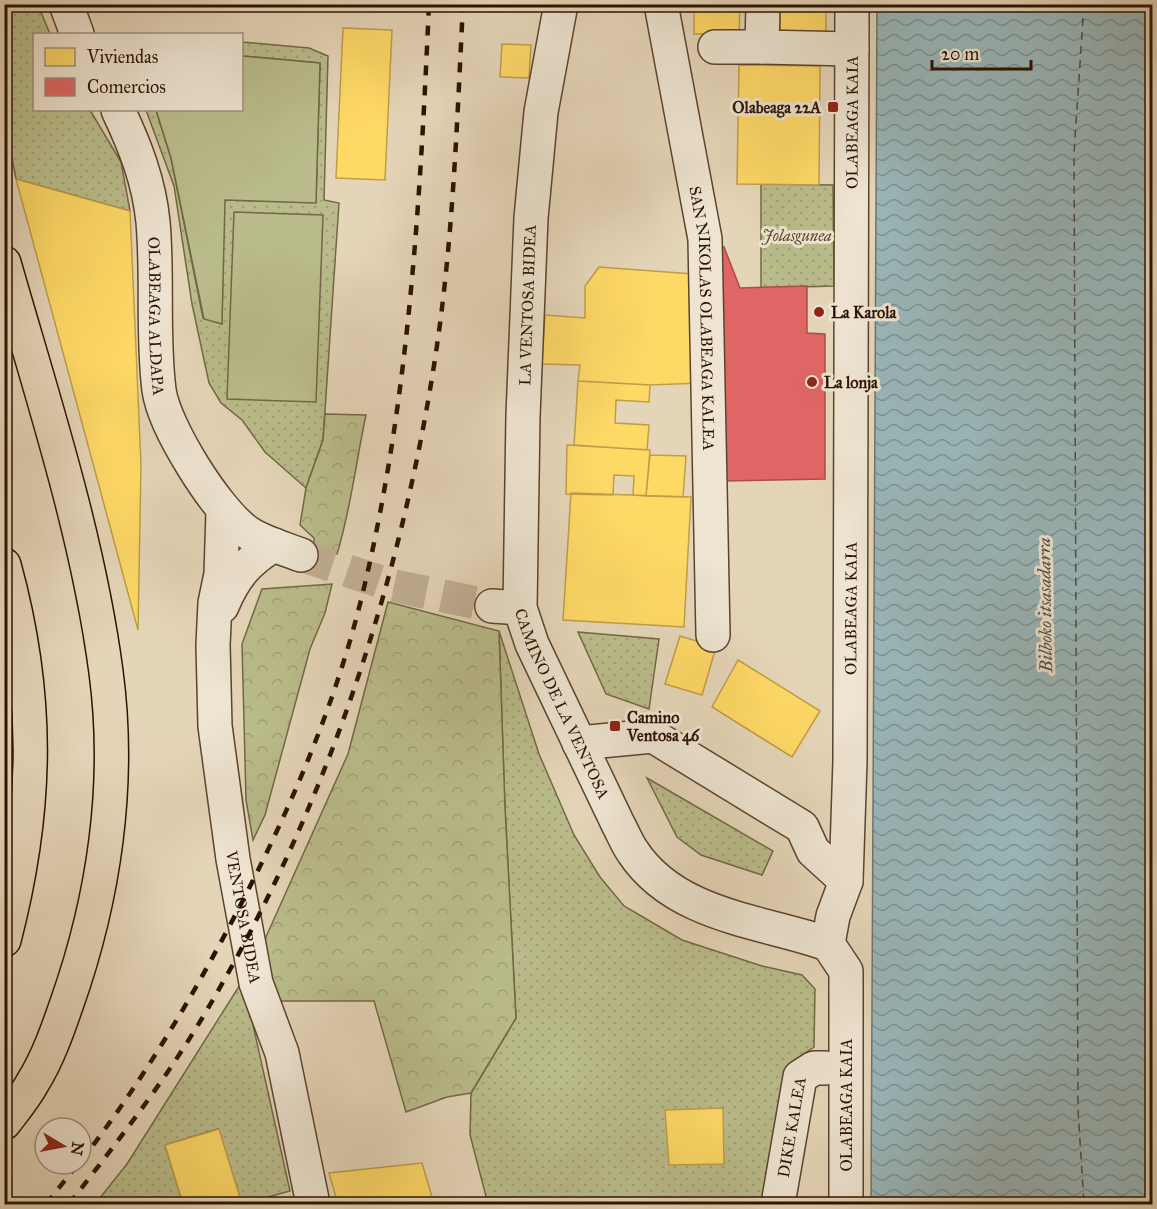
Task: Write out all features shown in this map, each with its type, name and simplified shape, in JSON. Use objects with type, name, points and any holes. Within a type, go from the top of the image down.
[{"type":"highway","points":[[4,263],[84,553],[106,672],[112,741],[109,807],[101,883],[84,954],[60,1024],[34,1082],[4,1123]]},
{"type":"highway","points":[[4,565],[26,665],[32,779],[20,879],[4,940]]},
{"type":"street","points":[[66,4],[77,33]]},
{"type":"street","points":[[90,4],[100,33]]},
{"type":"street","name":"LA VENTOSA BIDEA","points":[[506,607],[523,416],[533,186],[541,112],[561,4]]},
{"type":"street","name":"SAN NIKOLAS OLABEAGA KALEA","points":[[661,4],[705,239],[713,636]]},
{"type":"street","points":[[762,47],[763,4]]},
{"type":"street","name":"OLABEAGA KAIA","points":[[846,1204],[846,971],[828,944],[834,916],[846,881],[850,761],[852,4]]},
{"type":"street","points":[[715,47],[852,49]]},
{"type":"street","name":"OLABEAGA ALDAPA","points":[[118,111],[145,175],[153,222],[160,393],[182,448],[223,512],[247,532],[288,550]]},
{"type":"street","points":[[136,111],[162,172],[170,224],[172,336],[178,380],[190,419],[213,460],[197,472]]},
{"type":"street","name":"VENTOSA BIDEA","points":[[223,512],[221,574],[215,603],[214,624],[215,726],[233,859],[256,983],[282,1053],[313,1204]]},
{"type":"street","name":"VENTOSA BIDEA","points":[[214,624],[230,587],[251,559],[288,550]]},
{"type":"street","name":"CAMINO DE LA VENTOSA","points":[[506,607],[532,644],[633,853],[660,882],[685,899],[720,914],[783,929],[828,944]]},
{"type":"street","points":[[579,744],[653,736],[802,827],[813,851],[846,881]]},
{"type":"street","name":"DIKE KALEA","points":[[778,1204],[800,1077],[814,1068],[825,1068]]},
{"type":"green space","points":[[4,5],[38,5],[50,33],[33,33],[33,111],[91,111],[121,162],[130,211],[16,179],[5,124]]},
{"type":"green space","points":[[243,42],[309,48],[328,56],[324,200],[339,203],[323,440],[306,488],[265,452],[242,420],[221,403],[209,383],[192,304],[174,186],[146,111],[156,111],[171,158],[203,318],[222,324],[224,200],[316,202],[320,63],[243,56]]},
{"type":"green space","points":[[243,56],[320,63],[316,203],[225,200],[222,324],[204,319],[171,158],[156,111],[243,111]]},
{"type":"green space","name":"Jolasgunea","points":[[761,184],[833,185],[834,286],[761,288]]},
{"type":"green space","points":[[234,212],[323,215],[316,402],[227,399]]},
{"type":"green space","points":[[325,414],[366,415],[350,502],[337,554],[314,550],[314,538],[300,525],[306,488],[323,440]]},
{"type":"green space","points":[[332,584],[325,613],[310,649],[265,815],[253,840],[246,800],[242,644],[262,589]]},
{"type":"green space","points":[[388,602],[499,631],[516,1018],[471,1093],[447,1097],[406,1112],[374,1001],[274,1001],[261,948],[348,754]]},
{"type":"green space","points":[[499,631],[539,754],[574,835],[600,877],[624,906],[682,940],[762,966],[802,975],[815,989],[814,1047],[798,1058],[785,1127],[765,1204],[488,1204],[470,1135],[471,1093],[516,1018]]},
{"type":"green space","points":[[578,632],[659,639],[649,709],[606,694]]},
{"type":"green space","points":[[647,778],[773,851],[762,875],[701,855],[677,837]]},
{"type":"green space","points":[[243,980],[290,1191],[242,1204],[218,1129],[165,1145],[183,1204],[95,1204],[127,1164]]},
{"type":"water","name":"Bilboko itsasadarra","points":[[877,5],[1152,5],[1152,1204],[871,1204]]},
{"type":"building: Viviendas","points":[[694,4],[740,4],[739,34],[694,34]]},
{"type":"building: Viviendas","points":[[780,4],[826,4],[826,34],[780,34]]},
{"type":"building: Viviendas","points":[[343,28],[392,30],[385,180],[336,178]]},
{"type":"building: Viviendas","points":[[502,44],[531,45],[529,78],[500,77]]},
{"type":"building: Viviendas","points":[[739,65],[820,66],[819,185],[737,184]]},
{"type":"building: Viviendas","points":[[16,179],[130,211],[141,465],[138,630]]},
{"type":"building: Viviendas","points":[[599,267],[693,274],[699,383],[650,385],[578,381],[580,365],[542,364],[545,315],[585,318],[585,286]]},
{"type":"building: Viviendas","points":[[578,381],[650,385],[649,402],[616,400],[615,423],[649,425],[647,450],[574,445]]},
{"type":"building: Viviendas","points":[[567,445],[650,450],[646,496],[633,495],[634,476],[614,475],[613,495],[566,494]]},
{"type":"building: Viviendas","points":[[650,455],[686,456],[683,497],[646,496]]},
{"type":"building: Viviendas","points":[[571,493],[691,497],[684,627],[563,620]]},
{"type":"building: Viviendas","points":[[680,636],[716,647],[702,695],[665,684]]},
{"type":"building: Viviendas","points":[[738,660],[820,711],[792,757],[712,707]]},
{"type":"building: Viviendas","points":[[723,1108],[724,1164],[669,1165],[665,1110]]},
{"type":"building: Viviendas","points":[[219,1129],[242,1204],[183,1204],[165,1145]]},
{"type":"building: Viviendas","points":[[422,1163],[434,1204],[338,1204],[329,1173]]},
{"type":"building: Comercios","points":[[712,246],[724,247],[740,288],[807,286],[807,333],[825,334],[825,479],[722,481]]},
{"type":"ferry route","points":[[1084,4],[1074,153],[1078,1110],[1084,1204]]},
{"type":"tunnel","points":[[301,555],[390,585],[492,606]]},
{"type":"railway","points":[[93,1145],[126,1100],[167,1036],[241,904],[310,755],[350,639],[377,527],[391,453],[401,378],[416,229],[429,4]]},
{"type":"railway","points":[[69,1204],[121,1137],[201,1020],[284,864],[319,784],[350,701],[377,617],[400,532],[420,446],[435,359],[450,227],[463,4]]},
{"type":"railway","points":[[46,1204],[68,1176]]},
{"type":"place","name":"Olabeaga 22A","points":[[833,107]]},
{"type":"place","name":"La Karola","points":[[819,312]]},
{"type":"place","name":"La lonja","points":[[812,382]]},
{"type":"place","name":"Camino Ventosa 46","points":[[615,726]]}]
